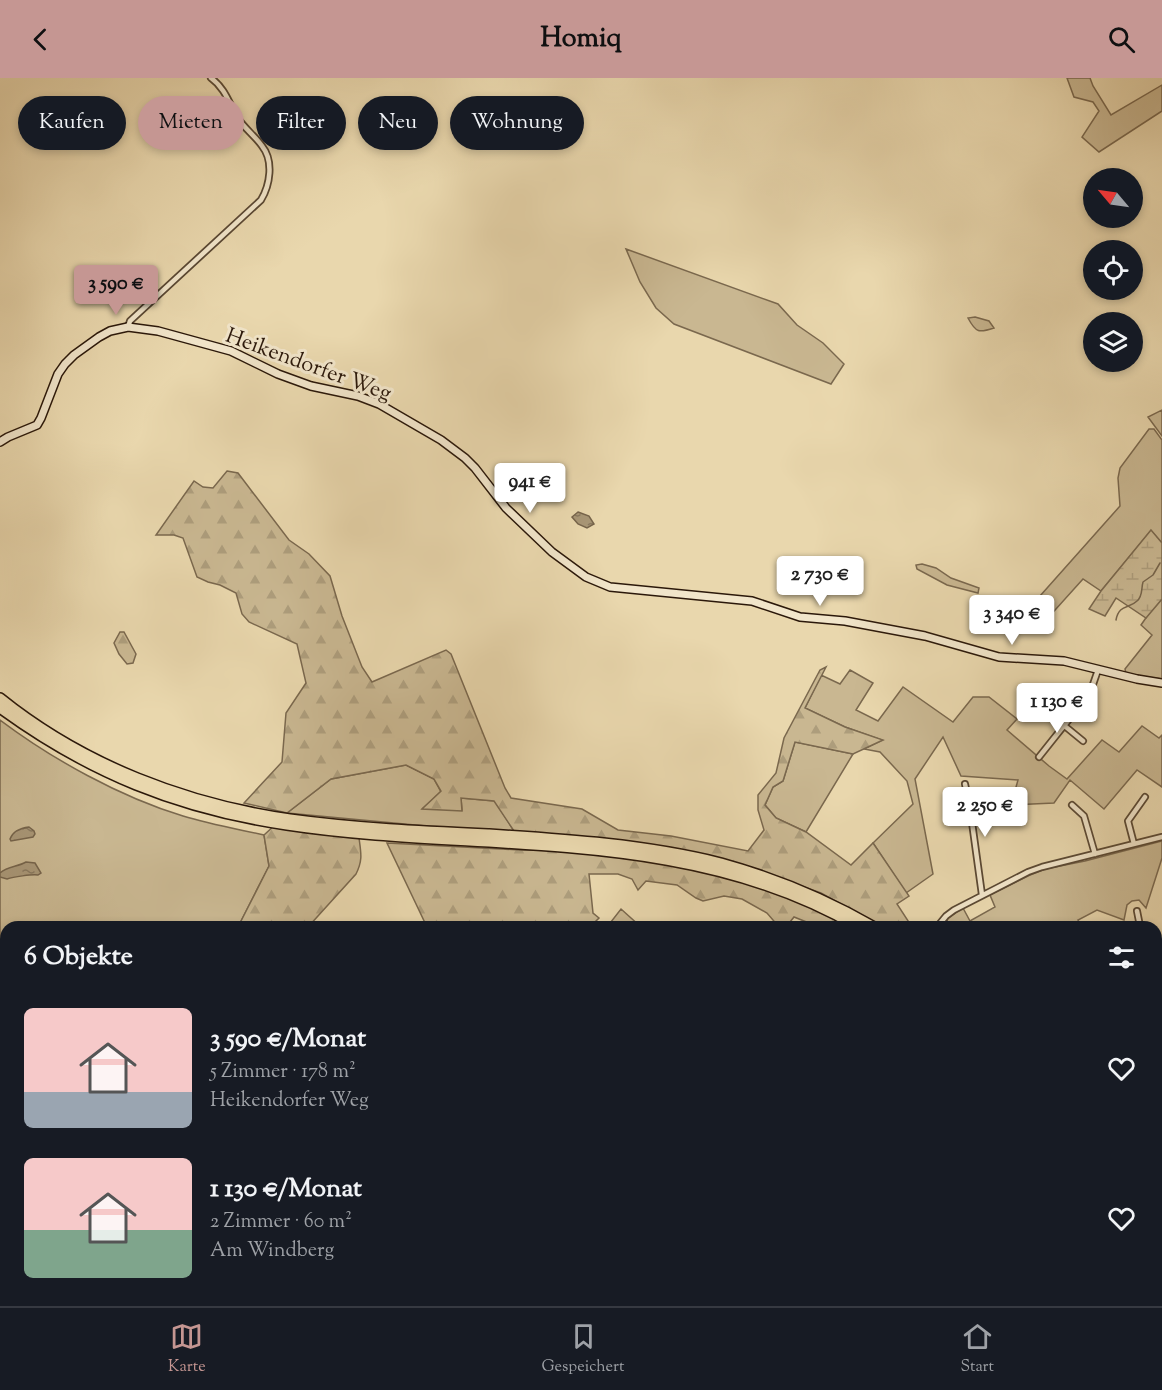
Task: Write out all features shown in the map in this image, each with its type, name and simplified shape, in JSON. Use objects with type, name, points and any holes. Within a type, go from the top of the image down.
[{"type":"highway","points":[[0,697],[4,706],[99,761],[182,795],[248,811],[396,833],[624,853],[675,861],[771,887],[818,906],[847,921]]},
{"type":"highway","points":[[396,833],[540,837],[654,850],[699,858],[791,886],[863,921]]},
{"type":"street","points":[[128,327],[130,321],[261,200],[268,187],[269,166],[264,148],[238,118],[219,84],[211,78]]},
{"type":"street","name":"Heikendorfer Weg","points":[[0,442],[37,425],[58,374],[74,355],[105,334],[119,328],[158,331],[231,351],[278,374],[311,386],[336,390],[379,404],[441,440],[465,458],[476,468],[506,508],[552,552],[586,577],[610,587],[752,601],[800,617],[845,621],[925,636],[999,657],[1054,660],[1162,683]]},
{"type":"street","points":[[1039,757],[1090,693],[1098,670]]},
{"type":"street","points":[[1044,709],[1083,741]]},
{"type":"street","points":[[965,784],[982,896]]},
{"type":"street","points":[[1134,844],[1128,821],[1145,797]]},
{"type":"street","points":[[1072,806],[1084,816],[1095,854]]},
{"type":"street","points":[[942,921],[954,910],[1028,872],[1162,837]]},
{"type":"street","points":[[1137,911],[1138,921]]},
{"type":"green space","points":[[1067,78],[1090,78],[1111,115],[1162,85],[1162,111],[1099,152],[1082,137],[1099,111],[1093,102],[1074,97]]},
{"type":"green space","points":[[626,249],[778,304],[797,325],[823,343],[844,364],[831,384],[674,324],[656,308],[640,282]]},
{"type":"green space","points":[[975,317],[989,321],[994,328],[985,331],[976,329],[968,318]]},
{"type":"green space","points":[[1162,410],[1162,436],[1148,417]]},
{"type":"green space","points":[[1149,429],[1154,429],[1162,440],[1162,543],[1151,531],[1101,591],[1083,579],[1047,619],[1032,605],[1120,506],[1118,478],[1120,468]]},
{"type":"green space","points":[[227,471],[238,473],[289,540],[309,554],[330,576],[342,616],[362,667],[372,682],[446,650],[451,654],[511,798],[582,809],[618,830],[671,836],[748,851],[764,830],[758,810],[758,795],[776,773],[784,738],[820,670],[826,667],[805,708],[845,727],[883,740],[853,754],[795,742],[783,781],[773,787],[765,805],[776,818],[806,832],[851,865],[873,843],[909,896],[897,904],[908,921],[871,921],[821,893],[759,871],[514,831],[494,801],[461,798],[462,811],[422,809],[441,791],[434,779],[406,765],[331,779],[287,813],[244,803],[282,762],[286,713],[306,683],[297,644],[249,622],[242,614],[236,593],[197,577],[183,538],[174,535],[156,535],[194,481],[203,487],[213,488]]},
{"type":"green space","points":[[1151,530],[1162,543],[1162,599],[1146,618],[1116,598],[1105,616],[1089,609],[1101,591]]},
{"type":"green space","points":[[922,564],[979,588],[978,593],[947,585],[917,569],[916,565]]},
{"type":"green space","points":[[1162,599],[1162,679],[1126,674],[1125,669],[1152,635],[1141,625]]},
{"type":"green space","points":[[120,632],[124,632],[136,654],[133,663],[127,664],[114,643]]},
{"type":"green space","points":[[850,670],[873,683],[856,710],[878,721],[903,687],[953,722],[973,697],[989,697],[1017,719],[1007,730],[1067,779],[1102,740],[1119,752],[1142,726],[1159,738],[1162,735],[1162,787],[1137,770],[1104,809],[1070,780],[1054,803],[1011,805],[1018,780],[961,776],[943,737],[915,779],[933,874],[906,893],[873,843],[913,804],[907,781],[880,752],[864,749],[882,740],[845,727],[805,708],[821,675],[840,684]]},
{"type":"green space","points":[[0,720],[64,763],[111,788],[193,819],[264,835],[269,866],[241,921],[0,921]]},
{"type":"green space","points":[[795,742],[853,754],[806,832],[776,818],[765,805],[773,787],[783,781]]},
{"type":"green space","points":[[406,765],[434,779],[441,792],[423,808],[462,810],[461,798],[495,801],[514,831],[426,826],[287,813],[331,779]]},
{"type":"green space","points":[[275,825],[359,838],[360,865],[356,874],[313,921],[241,921],[269,866],[264,835]]},
{"type":"green space","points":[[1162,841],[1162,858],[1146,908],[1139,900],[1132,901],[1127,905],[1124,920],[1097,910],[1079,921],[970,921],[995,907],[990,895],[1045,869]]},
{"type":"green space","points":[[387,843],[587,851],[683,865],[781,893],[839,921],[804,921],[794,917],[791,921],[774,921],[767,913],[742,899],[724,896],[703,901],[677,885],[646,881],[638,890],[632,879],[618,874],[589,874],[593,913],[599,918],[596,921],[424,921]]},
{"type":"green space","points":[[963,908],[970,921],[947,921],[948,918]]},
{"type":"green space","points":[[621,909],[634,921],[612,921]]},
{"type":"water","points":[[578,512],[589,516],[594,524],[587,528],[578,524],[572,517]]},
{"type":"water","points":[[29,827],[34,831],[33,837],[11,841],[11,836],[15,832]]},
{"type":"water","points":[[26,862],[35,863],[41,873],[7,879],[0,877],[3,871]]},
{"type":"waterway","points":[[1116,620],[1119,611],[1139,599],[1143,582],[1153,575],[1160,563]]}]
